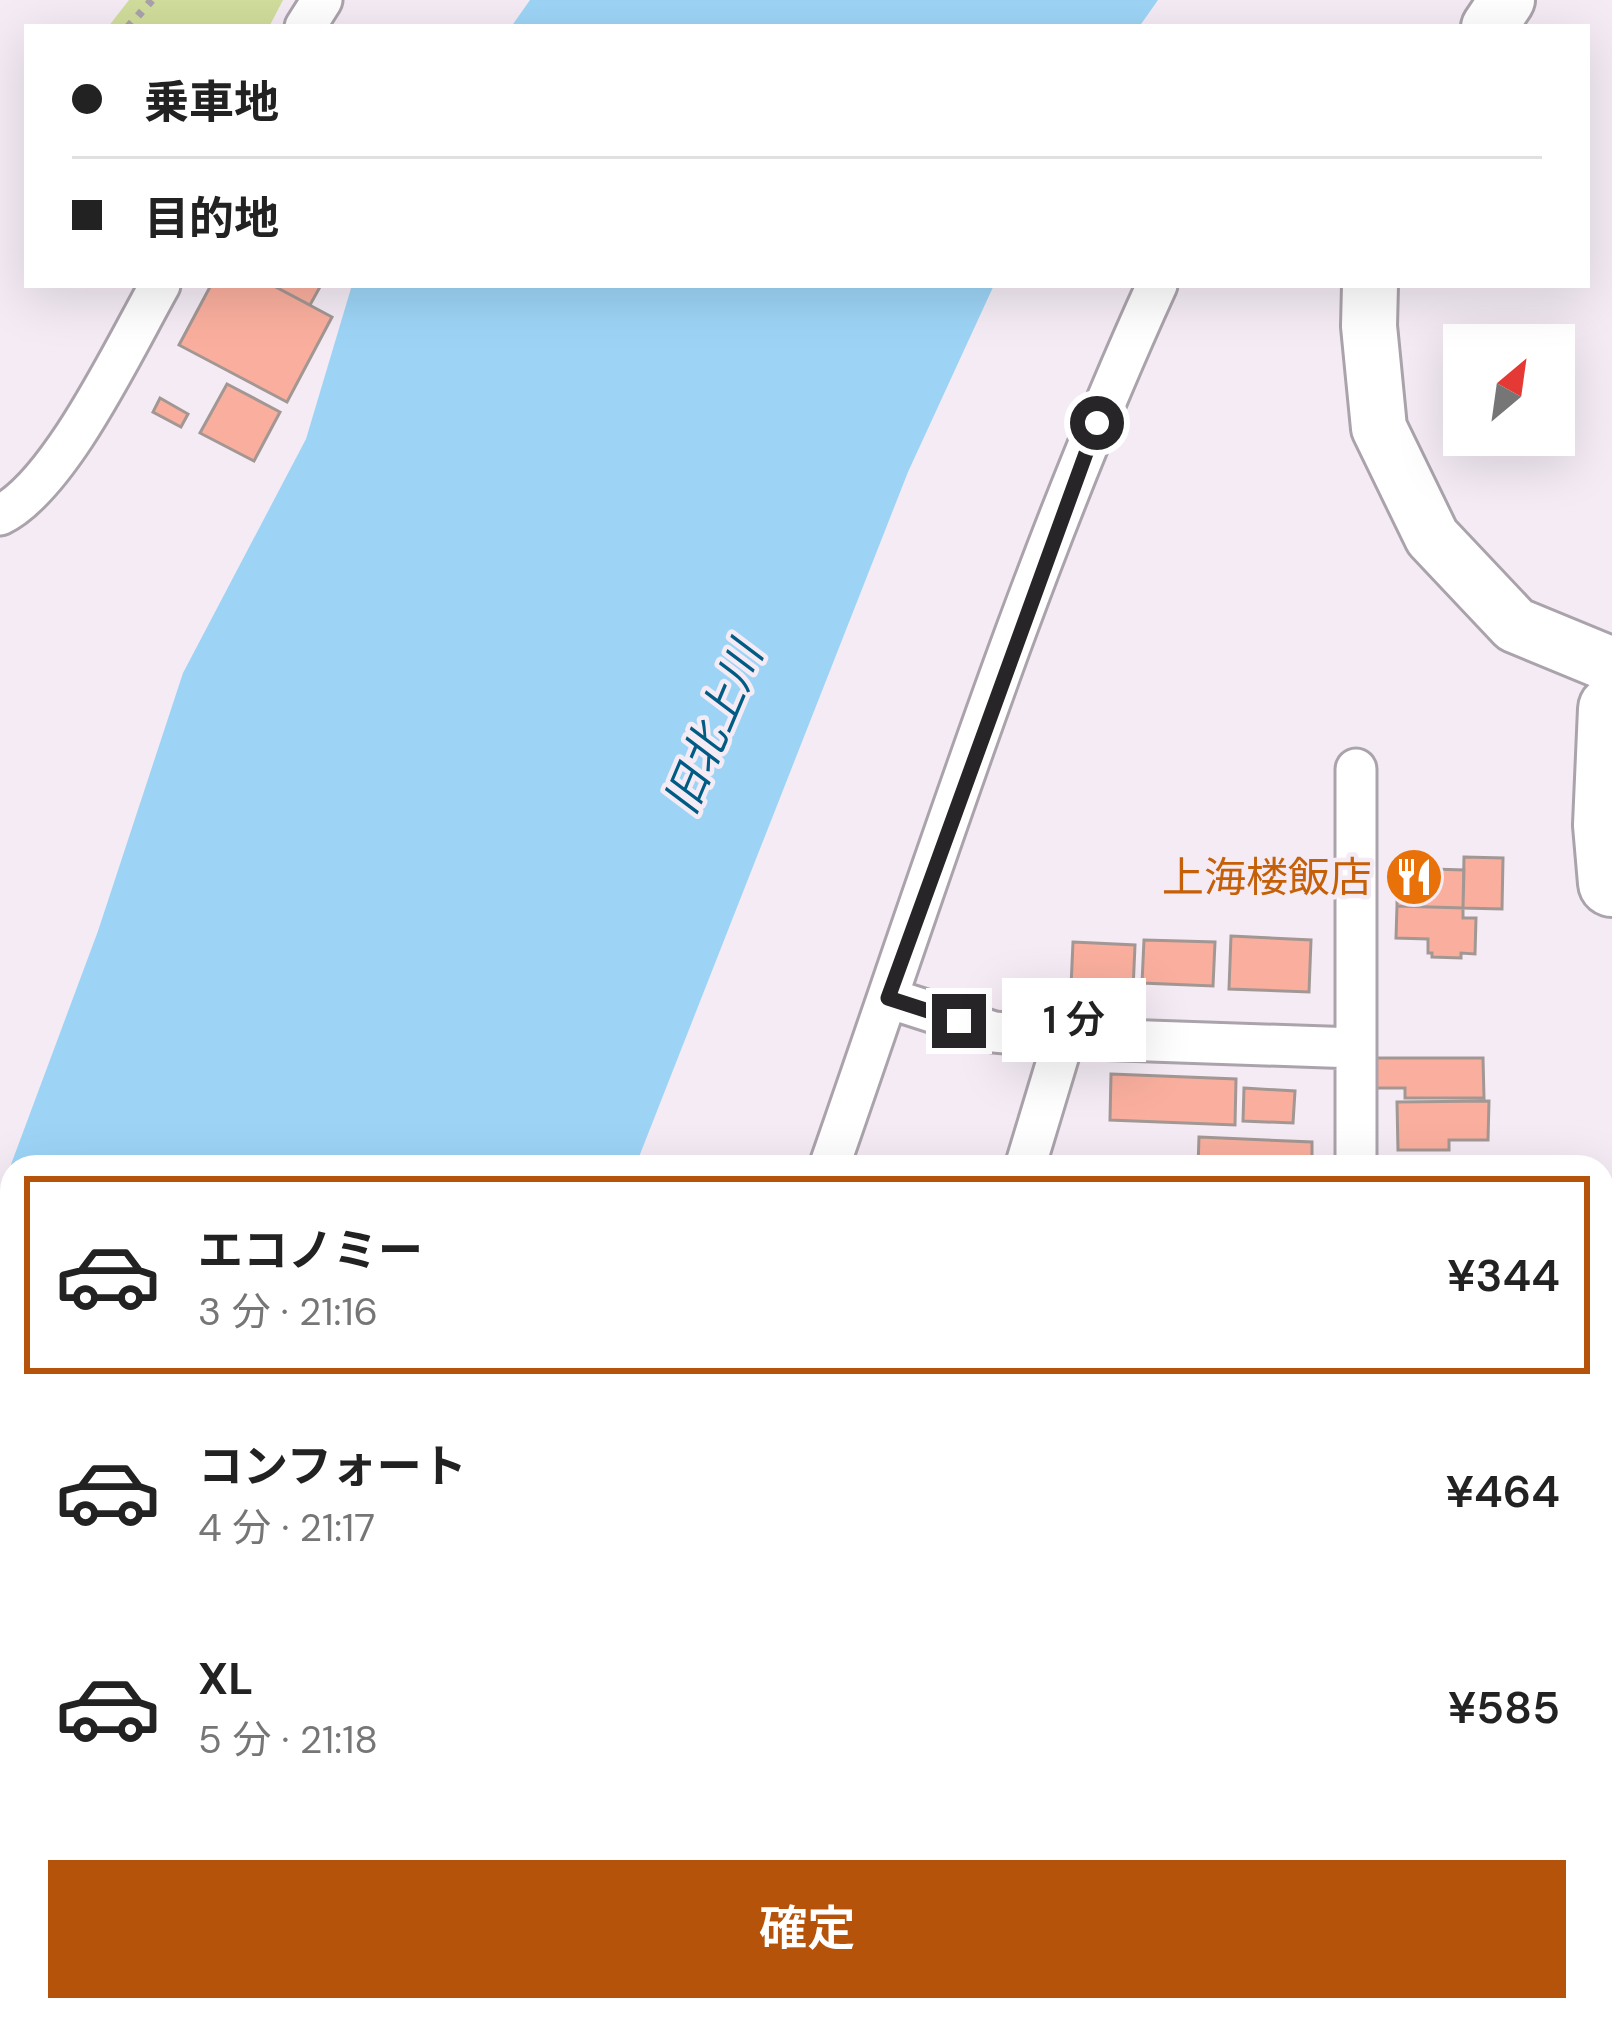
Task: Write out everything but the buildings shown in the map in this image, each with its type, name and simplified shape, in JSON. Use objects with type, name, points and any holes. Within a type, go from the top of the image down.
[{"type":"highway","points":[[1612,709],[1607,825],[1612,883]]},
{"type":"main road","points":[[1370,288],[1378,428],[1432,537],[1515,625],[1612,665]]},
{"type":"street","points":[[0,515],[40,482],[89,410],[158,288]]},
{"type":"street","points":[[833,1155],[1050,545],[1112,382],[1156,288]]},
{"type":"street","points":[[1356,769],[1356,1155]]},
{"type":"street","points":[[888,998],[994,1033],[1355,1048]]},
{"type":"street","points":[[1028,1155],[1064,1038]]},
{"type":"path","points":[[131,24],[152,0]]},
{"type":"green space","points":[[129,0],[283,0],[271,24],[110,24]]},
{"type":"water","points":[[530,0],[1158,0],[1141,24],[513,24]]},
{"type":"water","name":"旧北上川","points":[[351,288],[993,288],[908,472],[640,1155],[15,1155],[98,931],[183,673],[306,439]]},
{"type":"place","name":"上海楼飯店","points":[[1414,877]]},
{"type":"route","points":[[959,1021],[888,998],[1097,423]]}]
